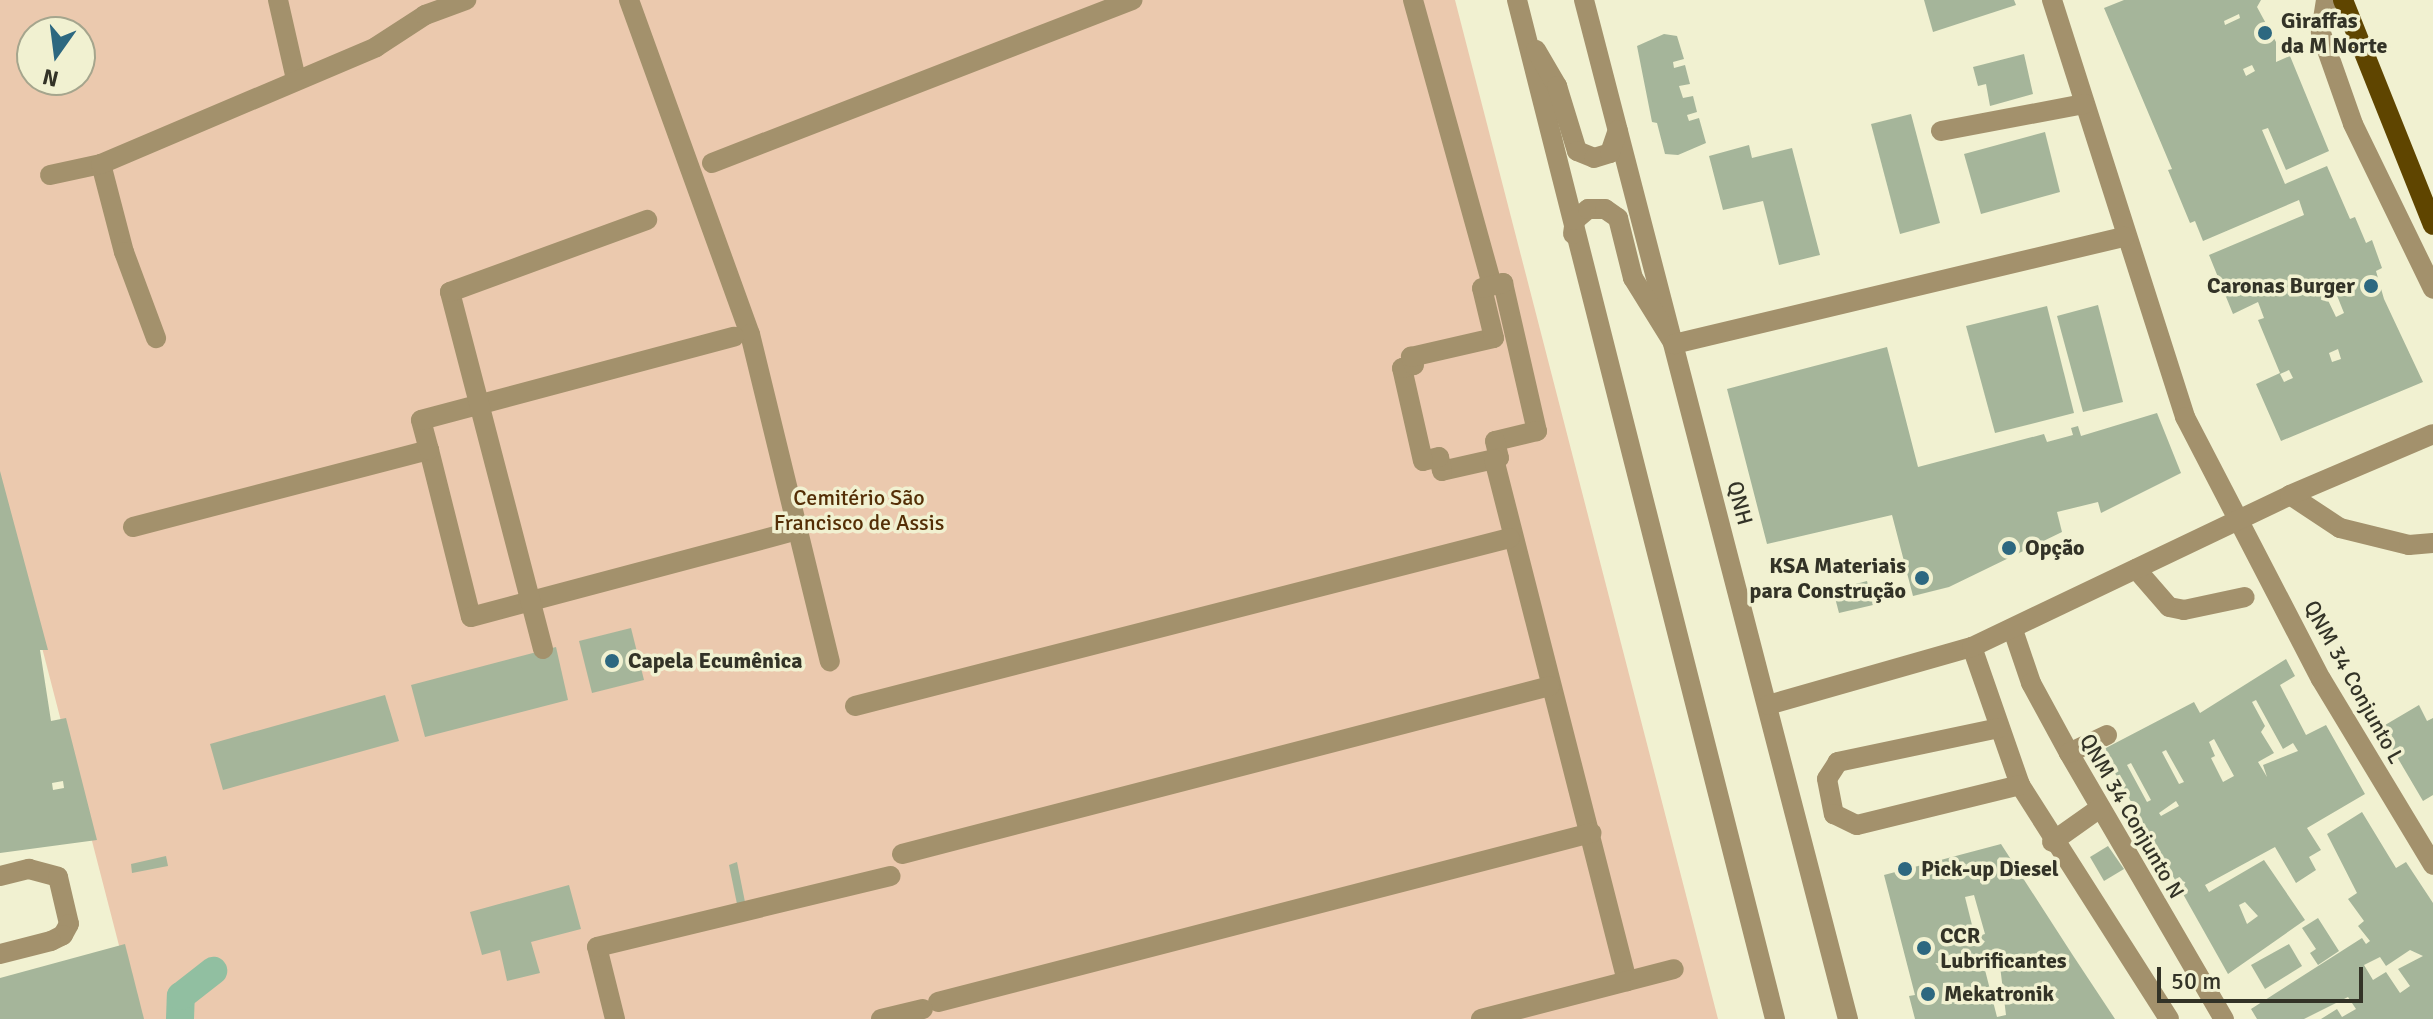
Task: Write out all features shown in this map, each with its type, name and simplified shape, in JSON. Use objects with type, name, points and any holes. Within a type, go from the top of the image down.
[{"type":"main road","points":[[2343,0],[2376,91],[2433,225]]},
{"type":"main road","points":[[2376,91],[2414,147],[2433,192]]},
{"type":"street","points":[[278,0],[296,79]]},
{"type":"street","points":[[50,175],[101,164],[376,47],[423,8],[466,0]]},
{"type":"street","points":[[629,0],[750,334],[830,661]]},
{"type":"street","points":[[712,163],[1133,0]]},
{"type":"street","points":[[1413,0],[1492,285]]},
{"type":"street","points":[[1517,0],[1573,237],[1775,1019]]},
{"type":"street","name":"QNM 34 Conjunto L","points":[[2052,0],[2124,237],[2185,417],[2321,679],[2433,865]]},
{"type":"street","points":[[2326,0],[2321,33],[2353,124],[2433,289]]},
{"type":"street","name":"QNH","points":[[1586,1],[1848,1019]]},
{"type":"street","points":[[1525,29],[1557,86],[1577,151],[1594,158],[1610,153],[1618,129]]},
{"type":"street","points":[[1941,131],[2084,104]]},
{"type":"street","points":[[101,164],[124,252],[156,338]]},
{"type":"street","points":[[1573,237],[1575,220],[1588,209],[1605,209],[1618,218],[1633,278],[1674,344],[2124,237]]},
{"type":"street","points":[[543,649],[450,292],[647,220]]},
{"type":"street","points":[[1503,283],[1537,431],[1495,441],[1499,458],[1442,471],[1439,457],[1423,461],[1402,368],[1414,365],[1411,357],[1494,338],[1482,288],[1492,285],[1503,283]]},
{"type":"street","points":[[734,337],[480,407],[421,420],[471,617],[787,533]]},
{"type":"street","points":[[1768,705],[1972,647],[2290,495],[2433,434]]},
{"type":"street","points":[[133,527],[429,450]]},
{"type":"street","points":[[1494,459],[1510,538],[1591,833],[1627,981]]},
{"type":"street","points":[[2290,495],[2340,528],[2409,545],[2433,543]]},
{"type":"street","points":[[855,706],[1510,538]]},
{"type":"street","points":[[2136,569],[2169,607],[2184,610],[2245,597]]},
{"type":"street","name":"QNM 34 Conjunto N","points":[[2013,630],[2031,683],[2100,808],[2224,1019]]},
{"type":"street","points":[[1972,647],[2020,785],[2052,842],[2169,1019]]},
{"type":"street","points":[[902,854],[1550,686]]},
{"type":"street","points":[[1999,728],[1838,762],[1827,779],[1834,814],[1857,825],[2020,785]]},
{"type":"street","points":[[2069,753],[2107,735]]},
{"type":"street","points":[[2052,842],[2100,808]]},
{"type":"street","points":[[881,1019],[1591,833]]},
{"type":"street","points":[[0,876],[29,869],[58,877],[69,924],[63,935],[51,941],[0,954]]},
{"type":"street","points":[[615,1019],[597,947],[891,876]]},
{"type":"street","points":[[1481,1019],[1674,969]]},
{"type":"street","points":[[1764,976],[1790,1019]]},
{"type":"green space","name":"Cemitério São Francisco de Assis","points":[[0,0],[1455,0],[1718,1019],[138,1019],[0,485]]},
{"type":"building","points":[[1924,0],[2014,0],[2016,5],[1933,32]]},
{"type":"building","points":[[2124,0],[2261,0],[2257,7],[2276,42],[2276,62],[2290,56],[2329,151],[2286,170],[2268,128],[2262,130],[2285,184],[2327,166],[2350,219],[2355,217],[2366,243],[2372,240],[2382,268],[2376,271],[2384,299],[2423,382],[2281,441],[2256,384],[2280,373],[2258,320],[2264,318],[2258,302],[2233,314],[2209,255],[2304,215],[2299,200],[2203,241],[2195,221],[2190,223],[2168,170],[2172,169],[2104,8]],"holes":[[[2239,14],[2240,18],[2225,25],[2224,21]],[[2252,65],[2255,71],[2246,76],[2243,69]],[[2334,288],[2344,313],[2336,317],[2324,292]],[[2338,349],[2341,359],[2332,362],[2329,353]],[[2289,370],[2293,378],[2284,382],[2280,374]]]},
{"type":"building","points":[[1664,34],[1677,36],[1684,59],[1673,62],[1674,68],[1685,65],[1690,84],[1679,86],[1683,98],[1693,96],[1697,112],[1687,115],[1689,121],[1699,118],[1706,143],[1678,155],[1665,154],[1657,123],[1652,122],[1637,46]]},
{"type":"building","points":[[2024,54],[2033,94],[1990,106],[1986,84],[1978,86],[1973,67]]},
{"type":"building","points":[[1911,114],[1940,223],[1900,234],[1871,124]]},
{"type":"building","points":[[2045,132],[2060,192],[1981,214],[1964,154]]},
{"type":"building","points":[[1749,145],[1752,158],[1792,148],[1820,255],[1779,265],[1763,201],[1723,210],[1709,156]]},
{"type":"building","points":[[2098,305],[2123,402],[2083,412],[2057,316]]},
{"type":"building","points":[[2047,306],[2074,413],[1995,433],[1966,326]]},
{"type":"building","points":[[1887,347],[1918,467],[2044,434],[2047,442],[2073,435],[2071,428],[2078,426],[2081,436],[2157,413],[2181,473],[2101,513],[2098,502],[2057,512],[2062,532],[1949,587],[1913,596],[1892,515],[1767,544],[1727,389]]},
{"type":"building","points":[[0,471],[48,650],[40,650],[51,721],[66,718],[97,840],[0,853]],"holes":[[[63,781],[64,788],[53,790],[52,783]]]},
{"type":"building","points":[[1867,581],[1873,605],[1839,613],[1833,590]]},
{"type":"building","name":"Capela Ecumênica","points":[[631,628],[644,680],[592,693],[579,641]]},
{"type":"building","points":[[556,647],[568,700],[425,737],[411,685]]},
{"type":"building","points":[[2286,659],[2295,676],[2280,685],[2306,735],[2326,725],[2365,794],[2307,828],[2321,850],[2309,857],[2316,870],[2296,883],[2275,847],[2205,885],[2209,892],[2264,860],[2305,920],[2228,974],[2102,750],[2194,702],[2200,713]],"holes":[[[2256,700],[2283,749],[2293,743],[2298,751],[2263,765],[2267,777],[2258,762],[2274,753],[2261,732],[2265,726],[2252,702]],[[2214,739],[2234,776],[2223,782],[2211,758],[2215,756],[2209,742]],[[2166,750],[2184,782],[2179,784],[2162,752]],[[2131,763],[2151,800],[2147,802],[2127,765]],[[2176,801],[2179,806],[2161,816],[2159,813]],[[2245,902],[2258,916],[2247,924],[2239,905]]]},
{"type":"building","points":[[385,695],[399,741],[223,790],[210,744]]},
{"type":"building","points":[[2419,705],[2427,721],[2433,718],[2433,795],[2423,801],[2380,728]]},
{"type":"building","points":[[2362,812],[2396,868],[2406,862],[2433,903],[2433,1019],[2321,1019],[2337,1009],[2342,1017],[2356,1009],[2348,997],[2304,1019],[2257,1019],[2251,1009],[2362,938],[2366,944],[2370,941],[2358,926],[2364,921],[2348,899],[2357,893],[2327,834]],"holes":[[[2410,950],[2423,956],[2398,969],[2410,986],[2400,993],[2386,972],[2373,980],[2364,965],[2380,957],[2386,966]]]},
{"type":"building","points":[[2001,844],[2115,1019],[1915,1019],[1909,996],[1915,995],[1884,875]],"holes":[[[1974,895],[1985,934],[1975,937],[1965,897]],[[2000,966],[2006,1015],[1997,1017],[1985,970]]]},
{"type":"building","points":[[2108,846],[2124,869],[2104,881],[2090,857]]},
{"type":"building","points":[[166,856],[168,866],[132,873],[131,864]]},
{"type":"building","points":[[737,862],[745,902],[737,904],[729,865]]},
{"type":"building","points":[[569,885],[581,929],[531,942],[540,973],[507,981],[500,950],[482,955],[470,912]]},
{"type":"building","points":[[2318,918],[2339,951],[2318,965],[2310,953],[2316,949],[2302,928]]},
{"type":"building","points":[[125,944],[144,1019],[0,1019],[0,978]]},
{"type":"building","points":[[2289,944],[2302,966],[2265,989],[2251,965]]},
{"type":"waterway","points":[[180,1019],[181,996],[213,971]]},
{"type":"place","name":"Giraffas da M Norte","points":[[2265,33]]},
{"type":"place","name":"Caronas Burger","points":[[2371,286]]},
{"type":"place","name":"Opção","points":[[2009,548]]},
{"type":"place","name":"KSA Materiais para Construção","points":[[1922,578]]},
{"type":"place","name":"Capela Ecumênica","points":[[612,661]]},
{"type":"place","name":"Pick-up Diesel","points":[[1905,869]]},
{"type":"place","name":"CCR Lubrificantes","points":[[1924,948]]},
{"type":"place","name":"Mekatronik","points":[[1928,994]]}]
